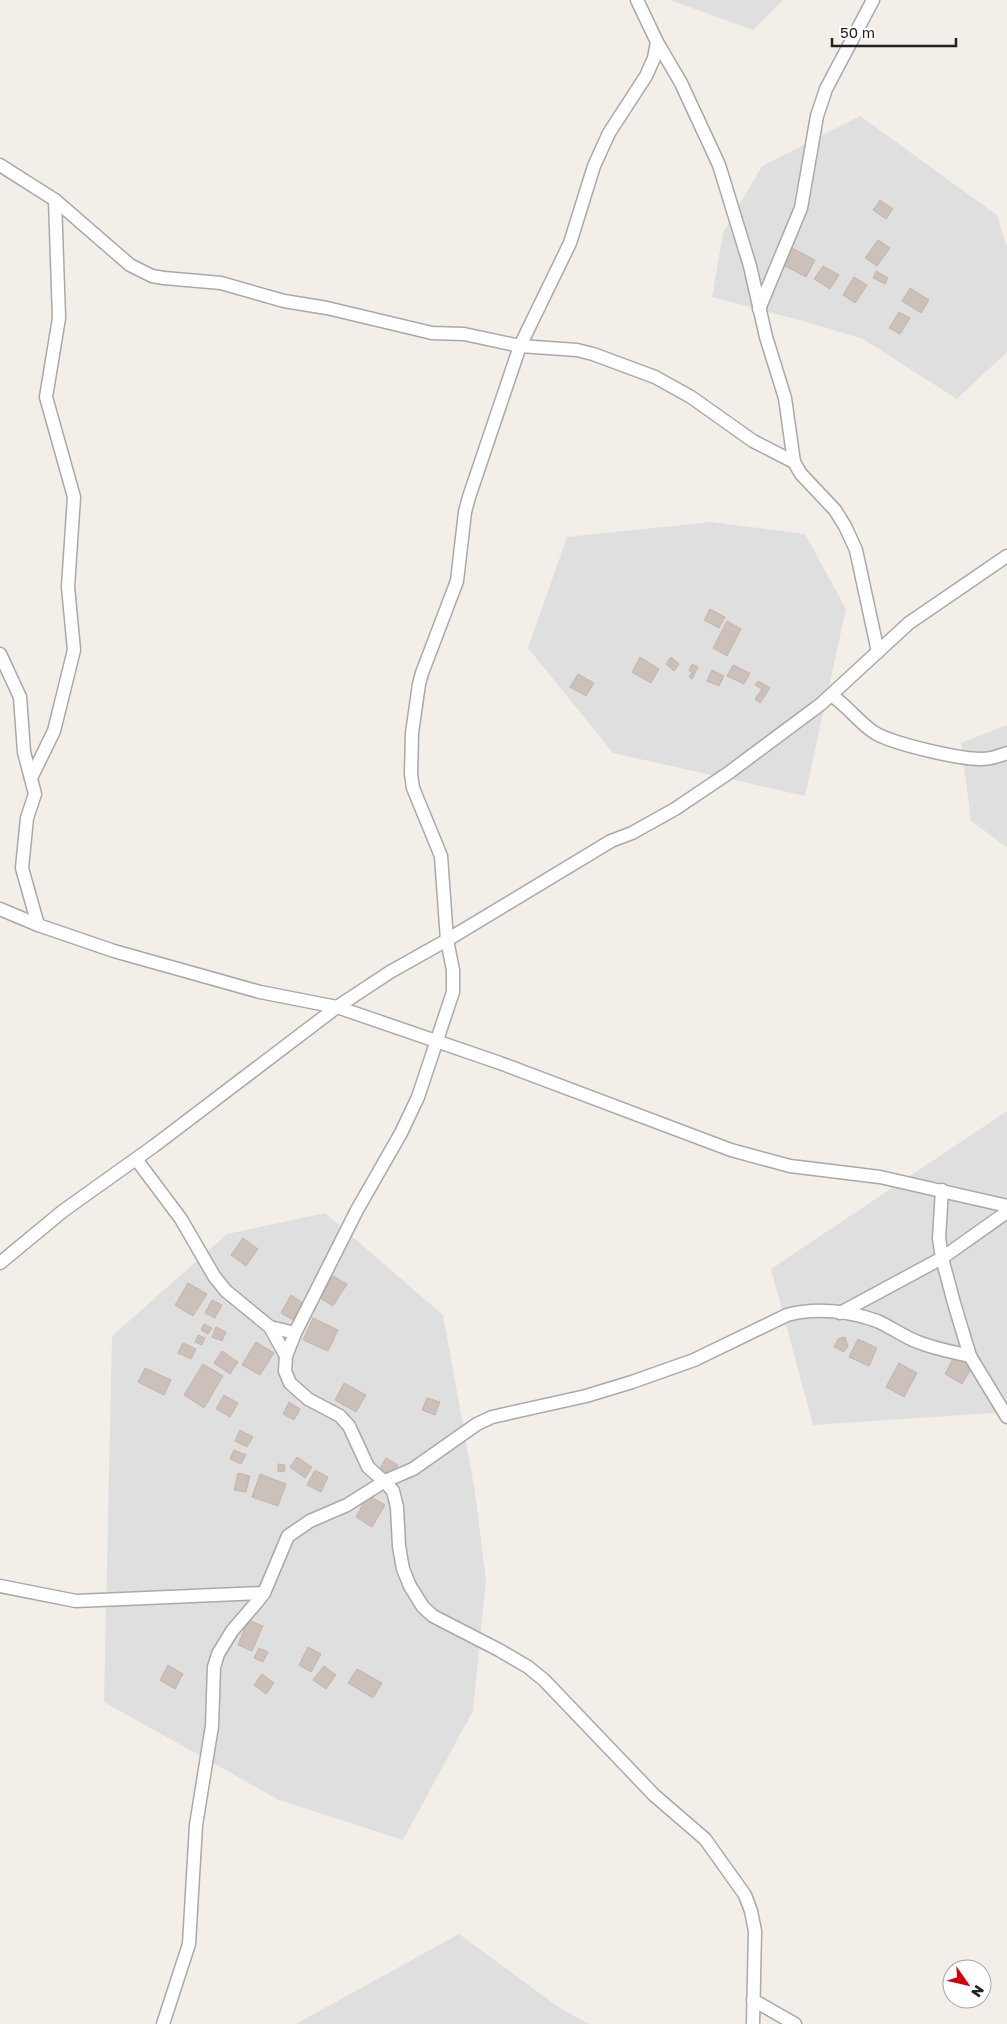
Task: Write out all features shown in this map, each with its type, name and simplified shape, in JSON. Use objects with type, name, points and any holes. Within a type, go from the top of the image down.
[{"type":"street","points":[[637,0],[657,42],[681,83],[719,164],[750,266],[766,337],[785,398],[794,462]]},
{"type":"street","points":[[759,309],[801,208],[817,116],[826,89],[873,0]]},
{"type":"street","points":[[657,42],[654,58],[646,76],[609,133],[594,166],[570,244],[520,346],[469,497],[465,512],[457,581],[422,673],[412,733],[413,788],[441,856],[447,940],[453,970],[453,992],[418,1097],[401,1133],[357,1210],[294,1333],[286,1356],[285,1371],[290,1383],[308,1399],[340,1416],[349,1426],[368,1467],[393,1491],[397,1507],[399,1546],[404,1570],[410,1586],[423,1607],[433,1616],[528,1667],[544,1680],[634,1775],[705,1839],[717,1854],[745,1894],[751,1911],[755,1931],[753,2024]]},
{"type":"street","points":[[0,165],[55,200],[124,260],[152,276],[221,283],[284,301],[327,308],[432,333],[482,337],[520,346],[577,350],[626,365],[655,377],[691,397],[753,441],[794,462],[809,483],[836,510],[856,550],[878,652]]},
{"type":"street","points":[[31,778],[54,730],[74,650],[68,587],[74,498],[46,398],[58,318],[55,200]]},
{"type":"street","points":[[0,1262],[63,1211],[136,1159],[337,1007],[390,972],[447,940],[611,841],[640,829],[700,793],[831,695],[914,619],[1007,556]]},
{"type":"street","points":[[0,654],[20,697],[24,752],[35,794],[27,818],[22,868],[38,925]]},
{"type":"street","points":[[831,695],[850,709],[868,727],[888,739],[962,758],[983,759],[1007,753]]},
{"type":"street","points":[[0,909],[38,925],[114,951],[260,992],[337,1007],[508,1066],[731,1150],[768,1161],[790,1166],[880,1177],[1007,1206]]},
{"type":"street","points":[[136,1159],[181,1219],[214,1276],[226,1291],[270,1327],[286,1356]]},
{"type":"street","points":[[942,1190],[939,1238],[942,1258],[970,1356],[1007,1417]]},
{"type":"street","points":[[840,1313],[942,1258],[1007,1212]]},
{"type":"street","points":[[163,2024],[189,1944],[196,1825],[212,1726],[214,1667],[218,1654],[232,1631],[264,1593],[288,1536],[294,1531],[413,1469],[477,1424],[492,1417],[586,1396],[632,1382],[694,1360],[787,1315],[814,1310],[840,1313],[878,1322],[918,1342],[941,1350],[970,1356]]},
{"type":"street","points":[[270,1327],[294,1333]]},
{"type":"street","points":[[0,1586],[76,1600],[264,1593]]},
{"type":"street","points":[[753,2000],[795,2024]]},
{"type":"shaded area","points":[[670,0],[783,0],[753,30]]},
{"type":"shaded area","points":[[860,116],[997,215],[1007,248],[1007,352],[957,399],[863,339],[712,297],[723,233],[762,166]]},
{"type":"shaded area","points":[[711,522],[805,534],[846,609],[805,796],[613,753],[528,648],[567,537]]},
{"type":"shaded area","points":[[1007,725],[1007,847],[971,821],[961,743]]},
{"type":"shaded area","points":[[1007,1111],[1007,1412],[813,1425],[771,1269]]},
{"type":"shaded area","points":[[325,1213],[443,1315],[475,1492],[486,1580],[473,1711],[403,1840],[279,1800],[104,1702],[112,1336],[227,1234]]},
{"type":"shaded area","points":[[459,1934],[560,2008],[589,2024],[296,2024]]},
{"type":"building","points":[[880,200],[893,209],[886,219],[873,210]]},
{"type":"building","points":[[878,240],[890,248],[877,266],[865,258]]},
{"type":"building","points":[[790,247],[815,260],[806,277],[781,264]]},
{"type":"building","points":[[823,266],[839,275],[830,289],[814,279]]},
{"type":"building","points":[[876,271],[888,278],[885,284],[873,278]]},
{"type":"building","points":[[854,277],[867,285],[855,303],[843,295]]},
{"type":"building","points":[[910,288],[929,300],[921,313],[902,301]]},
{"type":"building","points":[[899,312],[910,318],[900,334],[889,328]]},
{"type":"building","points":[[710,609],[725,617],[719,628],[704,620]]},
{"type":"building","points":[[727,621],[741,629],[727,656],[713,648]]},
{"type":"building","points":[[640,657],[659,669],[651,683],[632,672]]},
{"type":"building","points":[[671,657],[679,664],[674,671],[666,664]]},
{"type":"building","points":[[692,664],[698,667],[692,679],[689,677],[692,672],[689,671]]},
{"type":"building","points":[[733,665],[750,673],[744,684],[727,676]]},
{"type":"building","points":[[712,670],[724,676],[719,686],[707,681]]},
{"type":"building","points":[[578,674],[594,683],[586,696],[570,687]]},
{"type":"building","points":[[758,681],[770,688],[760,703],[755,699],[762,689],[755,685]]},
{"type":"building","points":[[243,1238],[258,1249],[246,1266],[231,1255]]},
{"type":"building","points":[[333,1276],[347,1284],[333,1306],[320,1298]]},
{"type":"building","points":[[188,1283],[207,1294],[193,1316],[175,1305]]},
{"type":"building","points":[[291,1295],[303,1303],[293,1320],[281,1313]]},
{"type":"building","points":[[212,1300],[222,1305],[215,1318],[205,1313]]},
{"type":"building","points":[[313,1318],[338,1330],[328,1351],[303,1340]]},
{"type":"building","points":[[204,1324],[212,1328],[208,1334],[201,1330]]},
{"type":"building","points":[[216,1327],[226,1332],[222,1341],[212,1337]]},
{"type":"building","points":[[198,1335],[205,1338],[202,1345],[195,1342]]},
{"type":"building","points":[[845,1337],[848,1346],[844,1352],[834,1347],[838,1339]]},
{"type":"building","points":[[858,1339],[877,1348],[869,1366],[849,1357]]},
{"type":"building","points":[[256,1342],[274,1353],[260,1375],[242,1365]]},
{"type":"building","points":[[183,1343],[196,1349],[191,1359],[178,1353]]},
{"type":"building","points":[[222,1351],[238,1362],[230,1374],[214,1363]]},
{"type":"building","points":[[954,1357],[972,1367],[962,1384],[945,1374]]},
{"type":"building","points":[[899,1363],[917,1373],[904,1397],[886,1387]]},
{"type":"building","points":[[203,1364],[223,1376],[204,1408],[184,1395]]},
{"type":"building","points":[[145,1368],[171,1380],[164,1395],[138,1382]]},
{"type":"building","points":[[344,1383],[366,1395],[356,1412],[335,1400]]},
{"type":"building","points":[[224,1395],[238,1403],[230,1417],[216,1409]]},
{"type":"building","points":[[427,1398],[440,1402],[435,1415],[422,1410]]},
{"type":"building","points":[[289,1402],[300,1409],[294,1420],[283,1414]]},
{"type":"building","points":[[240,1430],[253,1437],[247,1447],[235,1441]]},
{"type":"building","points":[[234,1450],[246,1455],[241,1464],[230,1459]]},
{"type":"building","points":[[297,1457],[312,1467],[305,1478],[290,1467]]},
{"type":"building","points":[[386,1458],[398,1465],[391,1477],[379,1470]]},
{"type":"building","points":[[278,1464],[285,1465],[284,1472],[278,1471]]},
{"type":"building","points":[[315,1470],[328,1477],[321,1492],[307,1485]]},
{"type":"building","points":[[238,1473],[250,1476],[246,1492],[234,1490]]},
{"type":"building","points":[[260,1474],[286,1484],[278,1506],[252,1497]]},
{"type":"building","points":[[368,1495],[385,1505],[372,1527],[356,1517]]},
{"type":"building","points":[[248,1620],[263,1626],[252,1651],[238,1645]]},
{"type":"building","points":[[308,1647],[321,1654],[311,1672],[299,1665]]},
{"type":"building","points":[[259,1648],[268,1652],[263,1662],[254,1658]]},
{"type":"building","points":[[168,1665],[183,1674],[175,1689],[160,1680]]},
{"type":"building","points":[[324,1666],[336,1675],[326,1689],[313,1680]]},
{"type":"building","points":[[357,1669],[382,1683],[373,1698],[348,1683]]},
{"type":"building","points":[[262,1674],[274,1683],[266,1694],[254,1685]]}]
